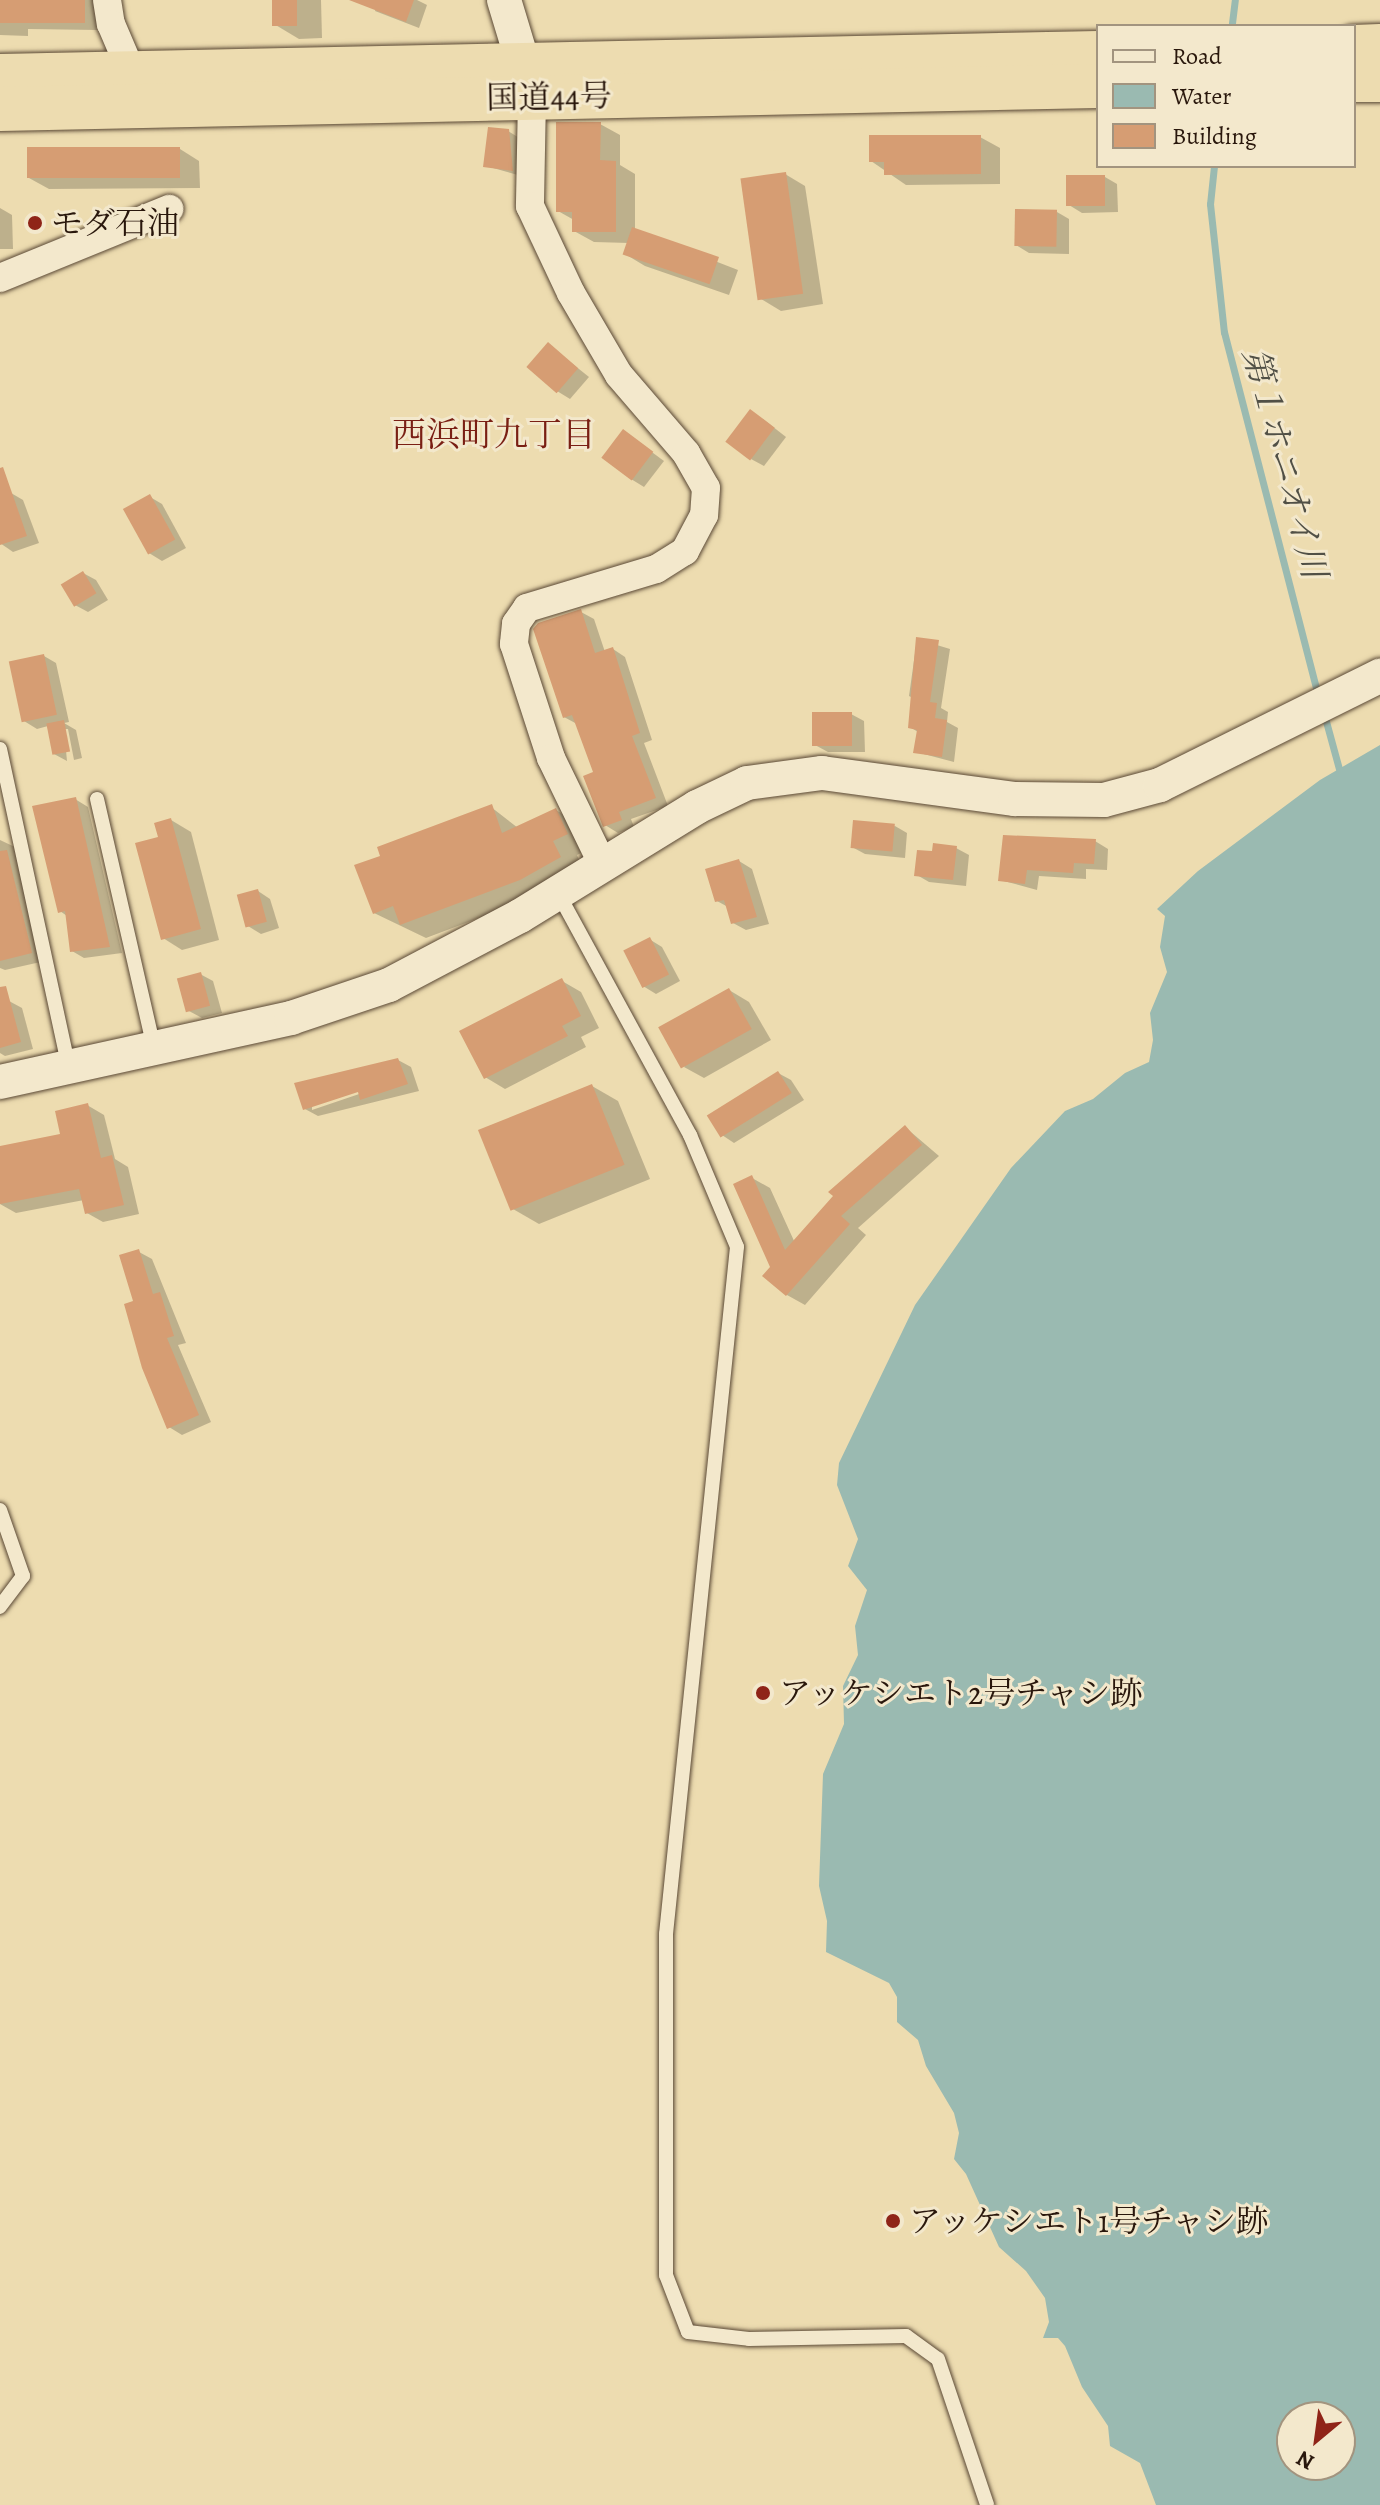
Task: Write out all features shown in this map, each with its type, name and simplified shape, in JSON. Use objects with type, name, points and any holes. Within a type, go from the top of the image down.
[{"type":"highway","points":[[1356,47],[1380,46]]},
{"type":"highway","name":"国道44号","points":[[0,76],[139,89],[529,81],[1096,53]]},
{"type":"highway","points":[[1356,80],[1380,80]]},
{"type":"highway","name":"国道44号","points":[[529,81],[1096,86]]},
{"type":"highway","name":"国道44号","points":[[0,109],[139,89]]},
{"type":"street","points":[[107,0],[111,24],[139,89]]},
{"type":"street","points":[[504,0],[529,81],[530,206],[571,293],[619,375],[686,453],[706,488],[704,515],[685,551],[656,569],[527,608],[516,624],[514,644],[551,758],[603,865]]},
{"type":"street","points":[[0,278],[169,209]]},
{"type":"street","points":[[0,1082],[291,1018],[389,985],[558,893],[697,807],[747,783],[822,773],[1015,799],[1104,800],[1160,785],[1380,676]]},
{"type":"lane","points":[[0,749],[4,791],[69,1067]]},
{"type":"lane","points":[[97,799],[154,1048]]},
{"type":"lane","points":[[558,893],[690,1135],[737,1247],[666,1934],[666,2275],[688,2332],[749,2339],[906,2336],[938,2359],[987,2505]]},
{"type":"lane","points":[[0,1510],[23,1576],[0,1607]]},
{"type":"water","points":[[1380,745],[1380,2505],[1156,2505],[1140,2463],[1110,2446],[1108,2426],[1082,2387],[1065,2346],[1058,2338],[1043,2338],[1049,2322],[1045,2298],[1026,2271],[999,2247],[966,2174],[954,2159],[959,2133],[954,2113],[926,2066],[918,2040],[897,2022],[897,1997],[889,1983],[826,1952],[827,1921],[819,1886],[823,1774],[844,1724],[843,1686],[858,1655],[855,1626],[867,1590],[848,1566],[858,1539],[837,1485],[839,1463],[915,1305],[1011,1168],[1065,1111],[1093,1099],[1125,1073],[1149,1062],[1153,1040],[1150,1013],[1167,972],[1160,947],[1165,916],[1157,909],[1198,871],[1320,780]]},
{"type":"building","points":[[0,0],[85,0],[85,23],[0,23]]},
{"type":"building","points":[[272,0],[297,0],[297,26],[272,26]]},
{"type":"building","points":[[349,0],[414,0],[406,22]]},
{"type":"building","points":[[556,122],[601,122],[600,160],[616,161],[616,232],[572,232],[572,212],[556,212]]},
{"type":"building","points":[[488,127],[509,129],[513,171],[483,167]]},
{"type":"building","points":[[869,135],[981,135],[981,174],[884,175],[884,162],[869,162]]},
{"type":"building","points":[[27,147],[180,147],[180,178],[27,178]]},
{"type":"building","points":[[786,172],[803,294],[758,300],[740,178]]},
{"type":"building","points":[[1066,175],[1105,175],[1105,206],[1066,206]]},
{"type":"building","points":[[1015,209],[1057,210],[1056,247],[1014,246]]},
{"type":"building","points":[[632,227],[719,257],[710,284],[623,254]]},
{"type":"building","points":[[548,342],[578,368],[557,393],[526,367]]},
{"type":"building","points":[[750,409],[775,428],[750,460],[725,442]]},
{"type":"building","points":[[623,429],[653,452],[632,481],[601,458]]},
{"type":"building","points":[[3,467],[27,536],[0,545],[0,468]]},
{"type":"building","points":[[150,494],[175,539],[148,555],[123,509]]},
{"type":"building","points":[[83,571],[96,593],[74,607],[61,584]]},
{"type":"building","points":[[581,609],[595,653],[613,647],[640,733],[632,736],[656,798],[619,812],[622,820],[603,827],[583,776],[593,772],[572,715],[563,718],[533,629],[538,623]]},
{"type":"building","points":[[916,637],[939,640],[930,702],[937,703],[935,718],[947,720],[942,757],[913,753],[917,730],[908,728]]},
{"type":"building","points":[[44,654],[57,715],[22,722],[9,661]]},
{"type":"building","points":[[812,712],[852,712],[852,746],[812,746]]},
{"type":"building","points":[[64,720],[70,751],[52,755],[46,723]]},
{"type":"building","points":[[76,797],[110,947],[70,952],[65,911],[58,913],[32,806]]},
{"type":"building","points":[[492,804],[502,833],[556,808],[568,834],[553,841],[561,857],[520,880],[400,925],[393,906],[373,914],[354,865],[380,856],[377,847]]},
{"type":"building","points":[[171,818],[201,929],[161,940],[135,843],[158,837],[154,823]]},
{"type":"building","points":[[853,820],[895,824],[892,852],[851,848]]},
{"type":"building","points":[[1003,835],[1096,839],[1094,864],[1074,863],[1073,873],[1027,870],[1025,884],[998,881]]},
{"type":"building","points":[[933,843],[957,846],[953,880],[914,876],[917,850],[932,851]]},
{"type":"building","points":[[7,850],[32,953],[0,961],[0,851]]},
{"type":"building","points":[[739,859],[757,917],[731,924],[724,900],[715,902],[705,869]]},
{"type":"building","points":[[258,889],[267,922],[246,928],[237,895]]},
{"type":"building","points":[[650,937],[669,974],[642,988],[623,951]]},
{"type":"building","points":[[201,972],[210,1006],[186,1012],[177,978]]},
{"type":"building","points":[[562,978],[581,1016],[562,1026],[568,1036],[484,1079],[459,1031]]},
{"type":"building","points":[[6,986],[21,1042],[0,1048],[0,987]]},
{"type":"building","points":[[729,988],[752,1029],[681,1068],[658,1027]]},
{"type":"building","points":[[398,1058],[408,1084],[360,1100],[358,1092],[303,1110],[294,1083]]},
{"type":"building","points":[[778,1071],[792,1093],[721,1138],[707,1116]]},
{"type":"building","points":[[592,1084],[625,1165],[511,1211],[478,1130]]},
{"type":"building","points":[[88,1103],[101,1158],[112,1155],[124,1205],[85,1214],[79,1189],[0,1204],[0,1146],[60,1134],[55,1111]]},
{"type":"building","points":[[905,1125],[922,1145],[841,1216],[850,1224],[786,1296],[762,1276],[770,1267],[733,1184],[752,1175],[785,1250],[833,1196],[828,1192]]},
{"type":"building","points":[[139,1249],[153,1294],[160,1292],[174,1336],[167,1338],[199,1415],[167,1429],[142,1368],[124,1304],[133,1301],[119,1255]]},
{"type":"waterway","name":"第１ホニオイ川","points":[[1232,23],[1235,0]]},
{"type":"waterway","name":"第１ホニオイ川","points":[[1214,168],[1210,204],[1224,332],[1318,695]]},
{"type":"waterway","name":"第１ホニオイ川","points":[[1324,714],[1339,769]]},
{"type":"place","name":"モダ石油","points":[[35,223]]},
{"type":"place","name":"アッケシエト2号チャシ跡","points":[[763,1693]]},
{"type":"place","name":"アッケシエト1号チャシ跡","points":[[893,2221]]},
{"type":"district","name":"西浜町九丁目","points":[[494,435]]}]
